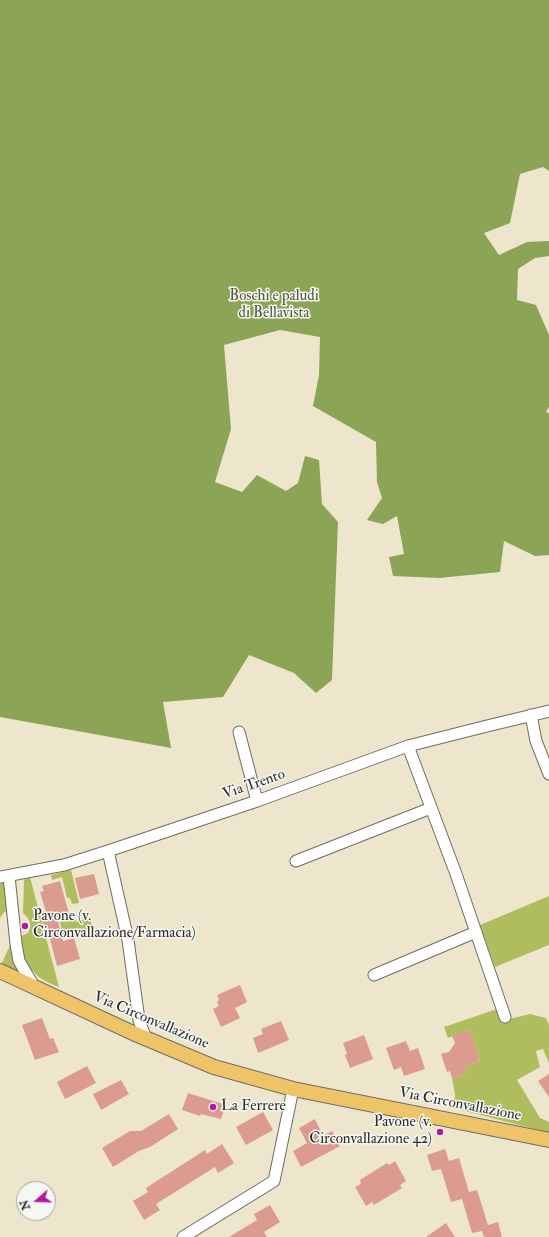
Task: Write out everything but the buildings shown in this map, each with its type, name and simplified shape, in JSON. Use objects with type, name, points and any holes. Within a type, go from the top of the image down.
[{"type":"main road","name":"Via Circonvallazione","points":[[0,971],[146,1039],[214,1067],[293,1089],[549,1140]]},
{"type":"street","name":"Via Trento","points":[[4,876],[64,865],[108,851],[408,746],[531,715],[549,712]]},
{"type":"street","points":[[531,715],[536,741],[549,774]]},
{"type":"street","points":[[239,732],[257,800]]},
{"type":"street","points":[[408,746],[476,932],[505,1017]]},
{"type":"street","points":[[296,860],[431,808]]},
{"type":"street","points":[[108,851],[128,940],[139,1020],[146,1039]]},
{"type":"street","points":[[4,876],[19,961],[35,988]]},
{"type":"street","points":[[374,975],[476,932]]},
{"type":"street","points":[[183,1237],[274,1181],[293,1089]]},
{"type":"green space","name":"Boschi e paludi di Bellavista","points":[[0,0],[549,0],[549,171],[543,167],[520,174],[510,223],[484,233],[499,255],[527,242],[549,241],[549,256],[535,258],[518,269],[517,300],[536,305],[549,335],[549,407],[546,412],[549,413],[549,555],[535,556],[504,541],[500,572],[439,578],[393,576],[389,557],[404,554],[397,516],[383,524],[367,520],[382,498],[377,482],[376,442],[313,406],[319,375],[320,337],[280,330],[224,345],[231,429],[215,482],[242,492],[257,475],[286,491],[298,483],[305,456],[319,460],[322,504],[338,522],[332,680],[316,693],[294,673],[249,655],[223,697],[163,702],[171,748],[0,717]]},
{"type":"green space","points":[[71,870],[79,903],[72,904],[70,898],[67,898],[62,877],[52,880],[51,875]]},
{"type":"green space","points":[[30,877],[59,987],[42,979],[36,974],[27,962],[21,946],[19,937],[28,933],[30,927],[29,920],[23,913],[24,880]]},
{"type":"green space","points":[[5,882],[8,911],[4,912],[0,918],[0,884]]},
{"type":"green space","points":[[549,896],[549,945],[495,967],[480,925]]},
{"type":"green space","points":[[75,918],[76,922],[90,918],[93,931],[64,938],[60,922]]},
{"type":"green space","points":[[12,941],[21,975],[1,965]]},
{"type":"green space","points":[[497,1009],[501,1021],[530,1014],[546,1018],[549,1025],[549,1063],[543,1049],[536,1051],[540,1067],[517,1080],[540,1118],[549,1122],[549,1133],[454,1108],[455,1094],[452,1078],[467,1073],[465,1066],[480,1061],[470,1030],[448,1038],[444,1027]]},
{"type":"place","name":"Pavone (v. Circonvallazione/Farmacia)","points":[[25,926]]},
{"type":"place","name":"La Ferrere","points":[[213,1107]]},
{"type":"place","name":"Pavone (v. Circonvallazione 42)","points":[[440,1132]]}]
